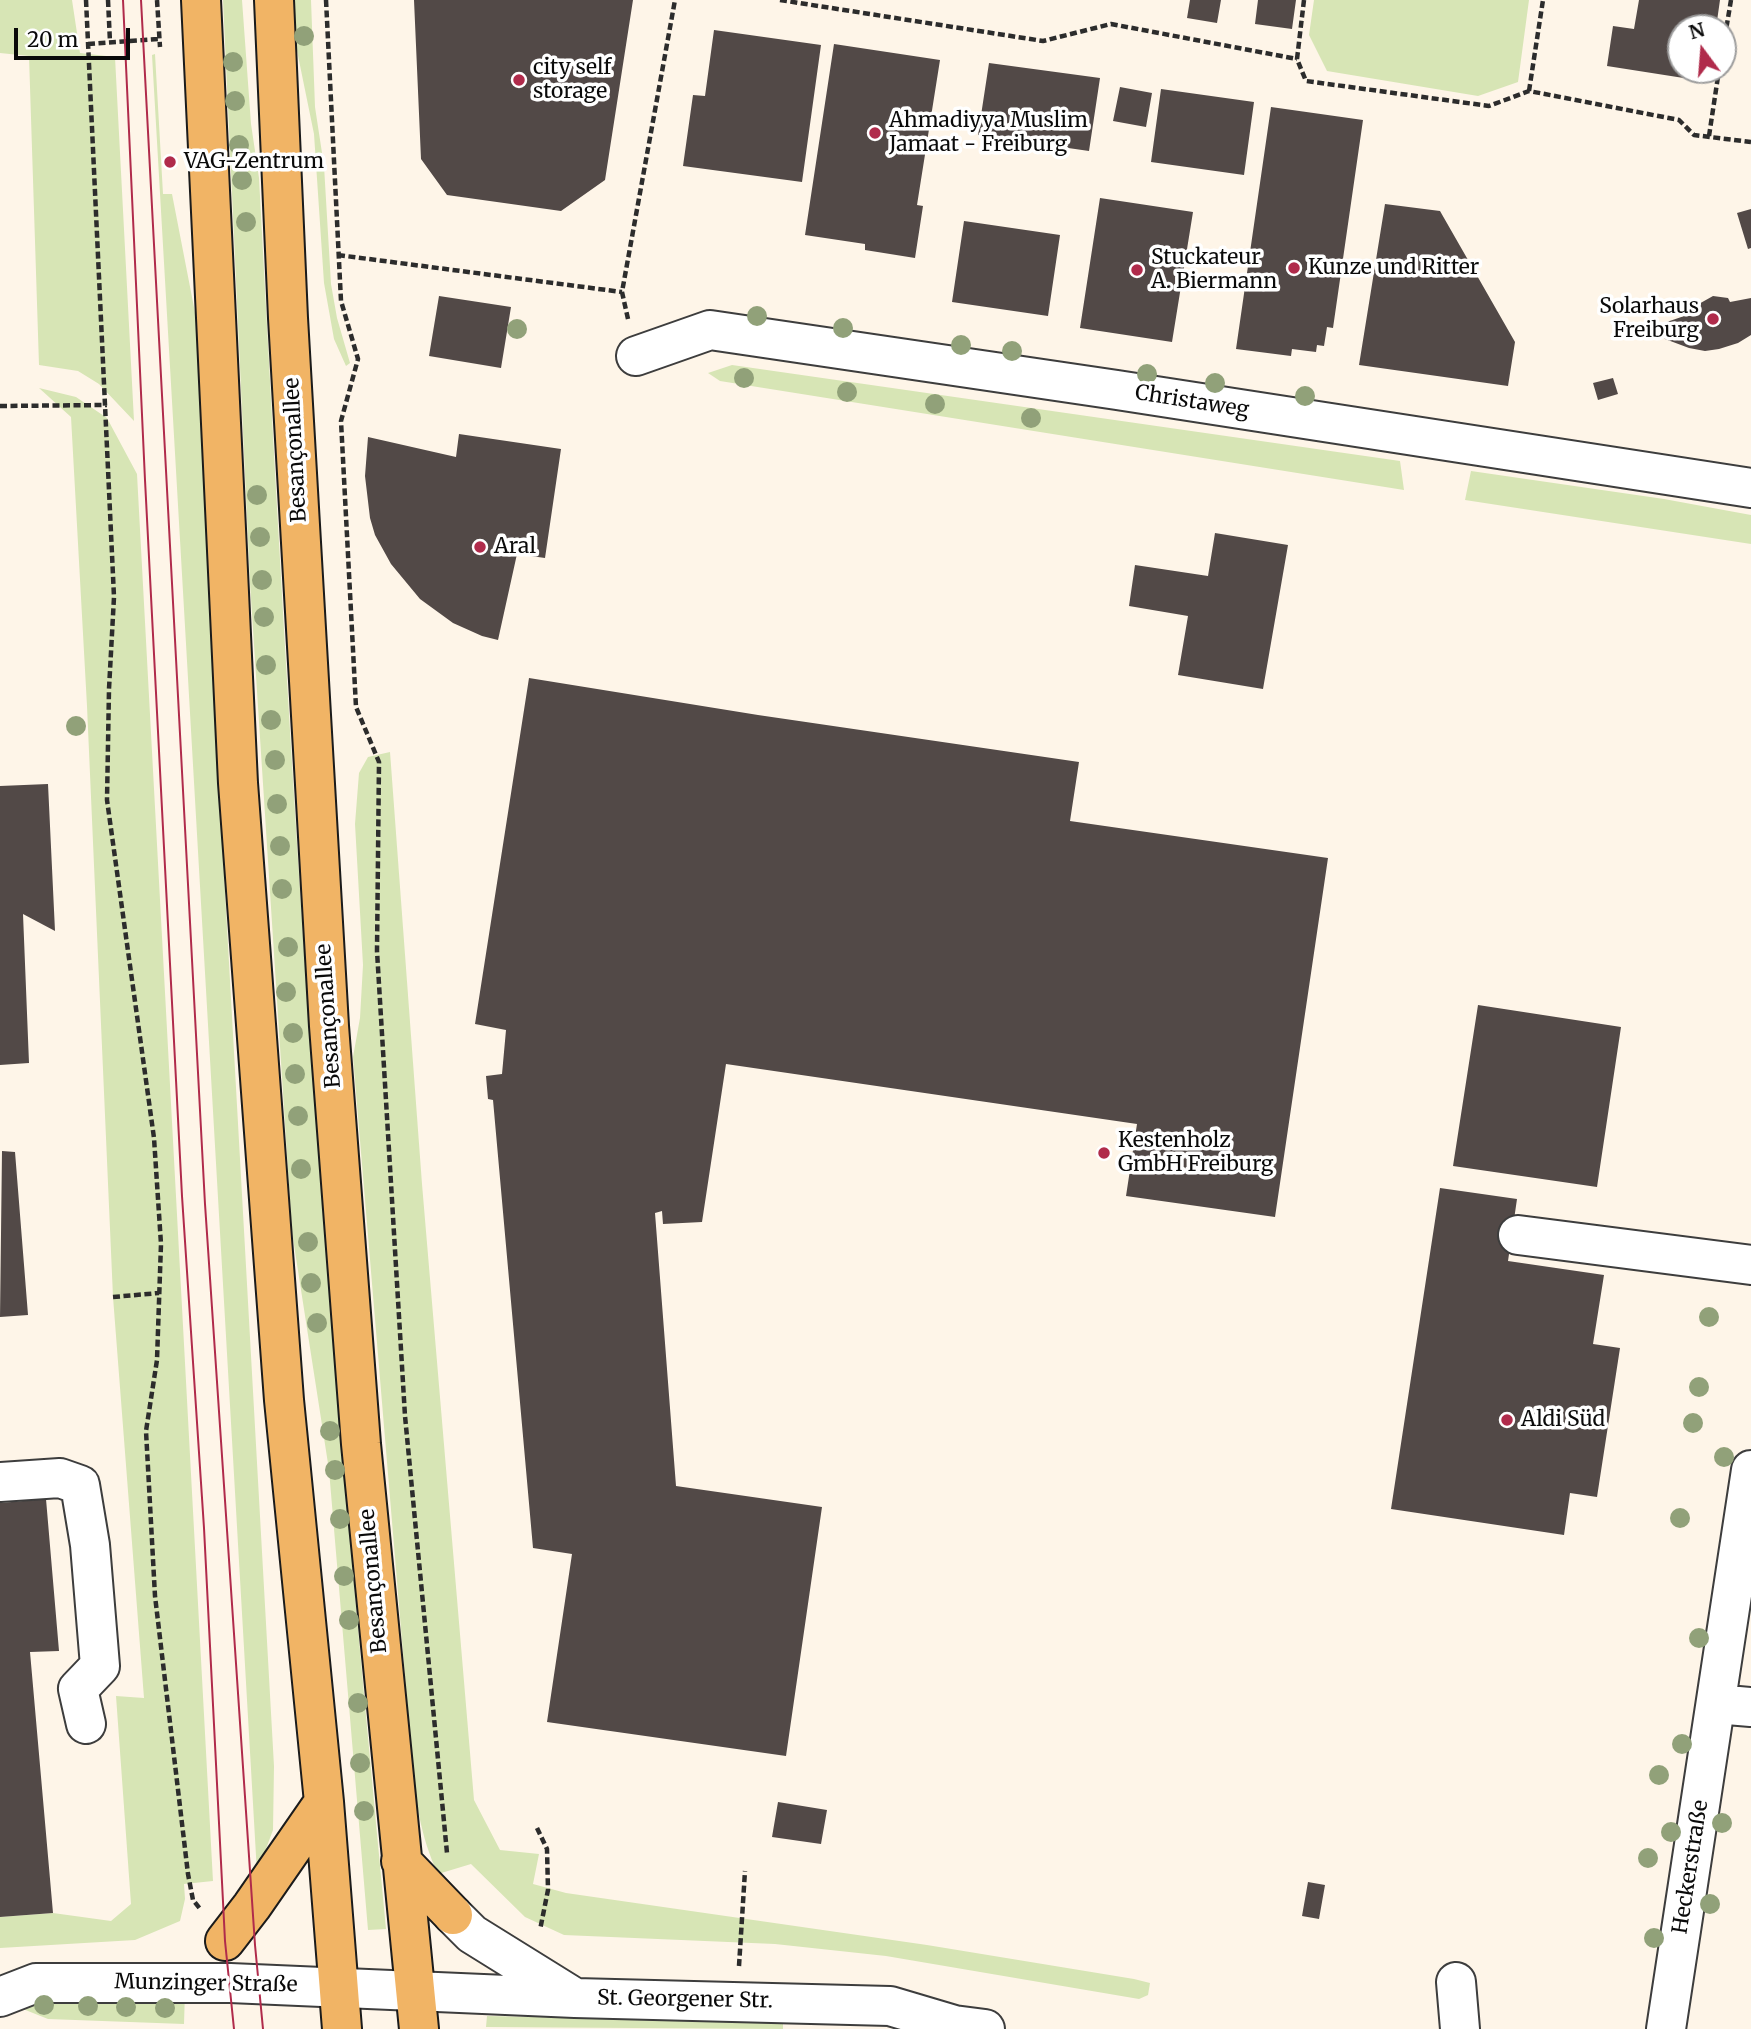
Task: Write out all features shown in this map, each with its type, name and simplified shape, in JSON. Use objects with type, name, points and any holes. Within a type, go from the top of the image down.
[{"type":"main road","points":[[201,0],[238,783],[284,1400],[324,1802],[342,2029]]},
{"type":"main road","name":"Besançonallee","points":[[274,0],[288,318],[329,1026],[361,1444],[419,2029]]},
{"type":"main road","points":[[225,1941],[324,1802]]},
{"type":"main road","points":[[401,1861],[453,1915]]},
{"type":"street","name":"Christaweg","points":[[636,355],[710,330],[1751,488]]},
{"type":"street","points":[[1518,1235],[1751,1265]]},
{"type":"street","points":[[0,1482],[60,1478],[80,1485],[90,1545],[100,1666],[79,1689],[86,1724]]},
{"type":"street","name":"Heckerstraße","points":[[1666,2029],[1733,1706],[1749,1493]]},
{"type":"street","points":[[453,1915],[472,1934],[575,1998]]},
{"type":"street","points":[[191,1982],[225,1941]]},
{"type":"street","name":"Munzinger Straße","points":[[0,1997],[36,1983],[191,1982],[415,1991]]},
{"type":"street","points":[[1456,1982],[1460,2029]]},
{"type":"street","name":"St. Georgener Str.","points":[[415,1991],[890,2006],[960,2028]]},
{"type":"path","points":[[86,0],[114,597],[107,800],[154,1138],[161,1244],[158,1360],[146,1431],[155,1597],[193,1900],[225,1941]]},
{"type":"path","points":[[108,0],[110,42]]},
{"type":"path","points":[[157,0],[159,47]]},
{"type":"path","points":[[326,0],[341,301],[358,359],[341,421],[356,707],[379,762],[377,951],[405,1416],[453,1915]]},
{"type":"path","points":[[636,355],[622,292],[675,0]]},
{"type":"path","points":[[780,0],[1043,41],[1111,24],[1297,59]]},
{"type":"path","points":[[1304,0],[1297,59],[1306,81],[1489,106],[1530,91],[1679,120],[1694,135],[1751,142]]},
{"type":"path","points":[[1530,91],[1544,0]]},
{"type":"path","points":[[88,44],[159,39]]},
{"type":"path","points":[[1709,136],[1717,84]]},
{"type":"path","points":[[338,255],[622,292]]},
{"type":"path","points":[[0,406],[107,405]]},
{"type":"path","points":[[113,1297],[159,1293]]},
{"type":"path","points":[[537,1828],[547,1849],[548,1890],[543,1917]]},
{"type":"path","points":[[738,2001],[745,1871]]},
{"type":"green space","points":[[0,0],[72,0],[80,53],[115,57],[134,421],[99,384],[78,371],[39,365],[29,56],[0,53]]},
{"type":"green space","points":[[223,0],[242,0],[251,124],[259,178],[304,956],[346,1498],[386,1929],[368,1930],[329,1470],[292,1232],[250,583]]},
{"type":"green space","points":[[293,0],[311,0],[315,107],[324,166],[331,284],[337,318],[350,363],[346,366],[334,339],[324,283],[314,134],[294,36]]},
{"type":"green space","points":[[1314,0],[1529,0],[1518,82],[1478,96],[1327,71],[1309,35]]},
{"type":"green space","points":[[155,54],[163,194],[172,194],[198,328],[213,677],[274,1766],[273,1830],[257,1873],[152,55]]},
{"type":"green space","points":[[732,365],[1400,461],[1404,490],[720,381],[708,373]]},
{"type":"green space","points":[[39,388],[76,397],[107,418],[137,474],[213,1881],[184,1884],[185,1899],[180,1921],[135,1940],[0,1948],[0,1917],[53,1913],[111,1921],[131,1904],[116,1696],[144,1698],[113,1297],[87,706],[71,417]]},
{"type":"green space","points":[[1471,471],[1664,499],[1751,515],[1751,544],[1465,500]]},
{"type":"green space","points":[[390,752],[422,1184],[474,1800],[500,1850],[539,1854],[533,1884],[566,1893],[927,1945],[1134,1979],[1150,1983],[1148,1995],[1139,1999],[886,1956],[775,1944],[564,1935],[525,1917],[471,1864],[438,1874],[423,1832],[417,1804],[353,1057],[360,1018],[363,965],[355,824],[359,773],[368,757]]},
{"type":"green space","points":[[185,1991],[184,2024],[48,2019],[23,2009],[40,1997]]},
{"type":"green space","points":[[487,2016],[783,2022],[783,2029],[486,2027]]},
{"type":"building","name":"city self storage","points":[[414,0],[633,0],[605,180],[561,211],[447,195],[421,159]]},
{"type":"building","points":[[1190,0],[1221,0],[1217,23],[1187,18]]},
{"type":"building","points":[[1258,0],[1296,0],[1292,29],[1255,24]]},
{"type":"building","points":[[1639,0],[1720,0],[1718,14],[1667,14],[1667,75],[1607,66],[1613,26],[1634,29]]},
{"type":"building","points":[[714,30],[821,45],[802,182],[683,166],[693,95],[705,96]]},
{"type":"building","name":"Ahmadiyya Muslim Jamaat - Freiburg","points":[[834,44],[940,60],[917,205],[923,206],[915,258],[865,250],[865,244],[805,235]]},
{"type":"building","points":[[989,63],[1100,78],[1089,151],[978,135]]},
{"type":"building","points":[[1120,87],[1152,93],[1146,127],[1113,121]]},
{"type":"building","points":[[1161,89],[1254,102],[1244,175],[1151,162]]},
{"type":"building","name":"Kunze und Ritter","points":[[1271,107],[1363,120],[1333,328],[1327,327],[1324,346],[1317,345],[1316,352],[1292,349],[1291,356],[1236,349]]},
{"type":"building","name":"Stuckateur A. Biermann","points":[[1100,198],[1193,212],[1172,342],[1080,328]]},
{"type":"building","points":[[1385,204],[1440,211],[1515,342],[1508,386],[1359,365]]},
{"type":"building","points":[[1751,209],[1751,248],[1748,249],[1737,213]]},
{"type":"building","points":[[964,221],[1060,235],[1048,316],[952,302]]},
{"type":"building","points":[[439,296],[511,307],[501,368],[429,356]]},
{"type":"building","name":"Solarhaus Freiburg","points":[[1713,296],[1728,298],[1730,302],[1751,298],[1751,335],[1738,343],[1705,351],[1665,339],[1658,325],[1693,313],[1697,305]]},
{"type":"building","points":[[1613,378],[1618,394],[1598,400],[1593,383]]},
{"type":"building","points":[[459,434],[561,449],[545,558],[517,554],[498,640],[453,623],[420,599],[391,564],[375,535],[370,518],[365,476],[368,437],[456,457]]},
{"type":"building","points":[[1215,533],[1288,545],[1263,689],[1178,675],[1188,616],[1129,606],[1135,565],[1208,576]]},
{"type":"building","points":[[529,678],[1079,762],[1070,821],[1328,858],[1275,1217],[1126,1196],[1137,1124],[726,1064],[702,1222],[663,1224],[662,1211],[655,1213],[676,1486],[822,1507],[786,1756],[547,1722],[572,1554],[533,1548],[493,1100],[488,1099],[486,1076],[502,1074],[506,1030],[475,1024]]},
{"type":"building","points":[[48,784],[55,931],[23,914],[29,1063],[0,1065],[0,786]]},
{"type":"building","points":[[1478,1005],[1621,1027],[1597,1187],[1453,1166]]},
{"type":"building","points":[[2,1151],[15,1152],[28,1315],[0,1317]]},
{"type":"building","name":"Aldi Süd","points":[[1440,1188],[1517,1199],[1508,1261],[1604,1275],[1593,1344],[1620,1348],[1597,1497],[1570,1493],[1564,1535],[1391,1509]]},
{"type":"building","points":[[46,1499],[59,1651],[30,1652],[53,1913],[0,1917],[0,1503]]},
{"type":"building","points":[[778,1802],[827,1810],[821,1844],[772,1837]]},
{"type":"building","points":[[1308,1882],[1325,1885],[1319,1919],[1302,1916]]},
{"type":"tram line","points":[[123,0],[182,1196],[204,1528],[225,1941],[234,2029]]},
{"type":"tram line","points":[[141,0],[205,1204],[263,2029]]},
{"type":"place","name":"city self storage","points":[[519,80]]},
{"type":"place","name":"Ahmadiyya Muslim Jamaat - Freiburg","points":[[875,133]]},
{"type":"place","name":"VAG-Zentrum","points":[[170,162]]},
{"type":"place","name":"Kunze und Ritter","points":[[1294,268]]},
{"type":"place","name":"Stuckateur A. Biermann","points":[[1137,270]]},
{"type":"place","name":"Solarhaus Freiburg","points":[[1713,319]]},
{"type":"place","name":"Aral","points":[[480,547]]},
{"type":"place","name":"Kestenholz GmbH Freiburg","points":[[1104,1153]]},
{"type":"place","name":"Aldi Süd","points":[[1507,1420]]}]
